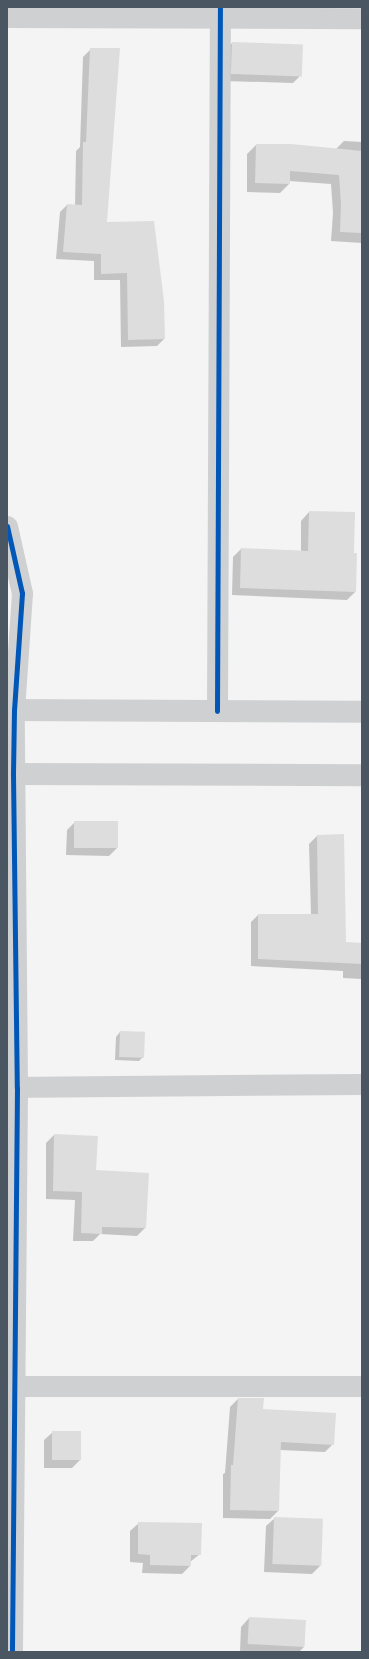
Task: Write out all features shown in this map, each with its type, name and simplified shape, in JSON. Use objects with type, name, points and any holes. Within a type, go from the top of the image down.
[{"type":"street","points":[[217,711],[220,12]]},
{"type":"street","points":[[7,17],[220,12],[362,18]]},
{"type":"street","points":[[7,526],[22,593],[10,710],[12,1087],[10,1386],[12,1652]]},
{"type":"street","points":[[10,710],[362,712]]},
{"type":"street","points":[[10,774],[362,775]]},
{"type":"street","points":[[12,1087],[362,1084]]},
{"type":"street","points":[[10,1386],[362,1386]]},
{"type":"building","points":[[232,42],[303,44],[302,76],[231,74]]},
{"type":"building","points":[[90,48],[120,48],[107,222],[154,221],[164,301],[165,339],[128,340],[127,273],[101,274],[101,254],[63,252],[67,204],[82,205],[83,142],[86,142]]},
{"type":"building","points":[[256,144],[291,144],[362,151],[362,233],[340,232],[341,204],[339,175],[290,171],[290,184],[255,183]]},
{"type":"building","points":[[309,511],[355,512],[354,553],[357,553],[356,592],[240,588],[241,548],[308,551]]},
{"type":"building","points":[[74,821],[118,821],[118,848],[74,848]]},
{"type":"building","points":[[344,834],[346,942],[362,943],[362,964],[258,959],[258,914],[318,914],[317,835]]},
{"type":"building","points":[[120,1031],[145,1032],[144,1058],[119,1057]]},
{"type":"building","points":[[54,1134],[98,1136],[96,1170],[149,1173],[146,1228],[102,1227],[102,1234],[81,1233],[82,1192],[53,1191]]},
{"type":"building","points":[[238,1398],[264,1398],[263,1409],[336,1413],[334,1445],[281,1442],[279,1511],[230,1510],[231,1465],[233,1465]]},
{"type":"building","points":[[52,1431],[81,1431],[81,1460],[52,1460]]},
{"type":"building","points":[[274,1517],[323,1519],[321,1566],[272,1564]]},
{"type":"building","points":[[138,1522],[202,1523],[201,1555],[191,1555],[191,1566],[150,1565],[150,1555],[138,1554]]},
{"type":"building","points":[[249,1617],[306,1620],[305,1647],[248,1644]]},
{"type":"cycle path","points":[[217,711],[220,7]]},
{"type":"cycle path","points":[[7,526],[22,593],[14,710],[13,774],[17,1088],[12,1652]]}]
